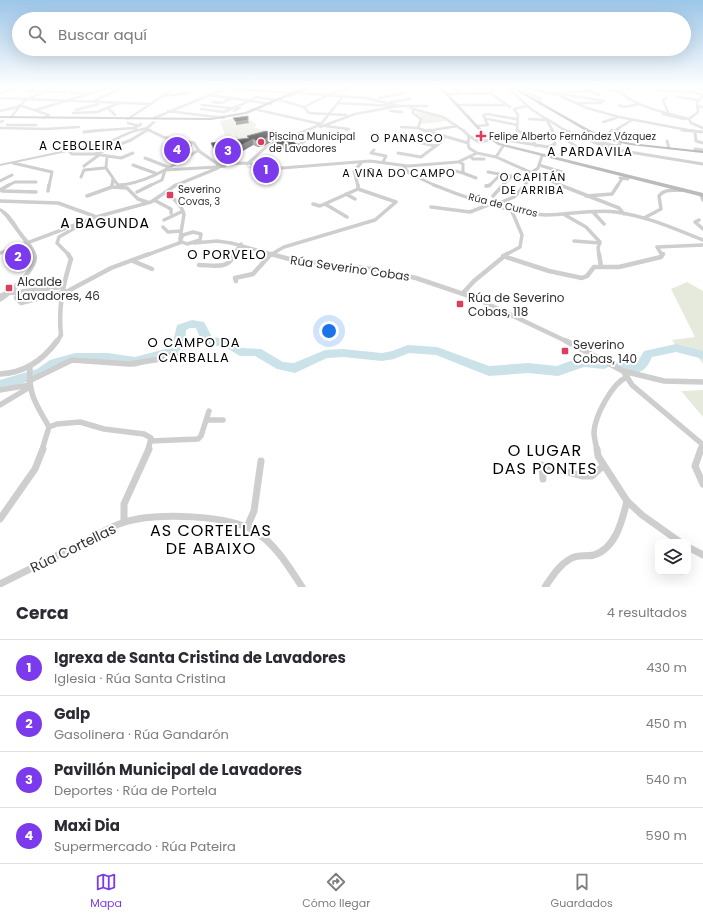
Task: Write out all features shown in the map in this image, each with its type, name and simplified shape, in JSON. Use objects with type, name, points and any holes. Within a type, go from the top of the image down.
[{"type":"main road","points":[[151,121],[224,118],[237,114]]},
{"type":"main road","points":[[1,120],[44,118],[151,121],[219,120],[244,114]]},
{"type":"main road","points":[[466,114],[489,138],[503,146],[702,195]]},
{"type":"main road","points":[[553,114],[604,138],[630,144],[696,152],[703,151]]},
{"type":"main road","points":[[1,120],[131,120]]},
{"type":"street","points":[[44,118],[49,115],[47,114]]},
{"type":"street","points":[[85,116],[89,114]]},
{"type":"street","points":[[84,166],[97,155],[131,140],[148,129],[151,121],[162,114]]},
{"type":"street","points":[[195,114],[224,118]]},
{"type":"street","points":[[278,114],[349,129],[346,130]]},
{"type":"street","points":[[307,119],[312,114]]},
{"type":"street","points":[[319,114],[346,115]]},
{"type":"street","points":[[248,163],[270,145],[322,124],[354,114]]},
{"type":"street","points":[[415,114],[421,119],[418,128]]},
{"type":"street","points":[[433,114],[443,117],[469,136],[481,142],[489,138],[551,148],[554,146],[554,138],[548,119],[545,114]]},
{"type":"street","points":[[485,114],[483,115],[485,118]]},
{"type":"street","points":[[489,114],[516,119]]},
{"type":"street","points":[[518,114],[516,119],[518,133],[532,139],[534,145]]},
{"type":"street","points":[[609,114],[695,132],[703,132]]},
{"type":"street","points":[[664,114],[678,119],[687,119],[694,114]]},
{"type":"street","points":[[674,114],[687,119],[691,123],[703,128]]},
{"type":"street","points":[[0,165],[109,142],[136,129],[140,125],[131,120],[135,115],[151,121]]},
{"type":"street","points":[[322,124],[329,115]]},
{"type":"street","points":[[603,122],[622,115]]},
{"type":"street","points":[[477,126],[488,125],[485,120],[488,119],[517,125]]},
{"type":"street","points":[[528,119],[548,119],[565,131],[589,141],[624,152],[703,164]]},
{"type":"street","points":[[620,131],[617,129],[632,119]]},
{"type":"street","points":[[7,125],[36,125]]},
{"type":"street","points":[[16,129],[22,125]]},
{"type":"street","points":[[425,132],[457,126]]},
{"type":"street","points":[[0,128],[16,129],[79,127]]},
{"type":"street","points":[[401,127],[406,130]]},
{"type":"street","points":[[436,146],[398,138],[406,130],[418,128],[425,132],[459,138],[468,143]]},
{"type":"street","points":[[84,132],[148,129],[159,136],[192,142],[218,166]]},
{"type":"street","points":[[104,133],[110,130]]},
{"type":"street","points":[[604,138],[612,130],[626,131]]},
{"type":"street","points":[[565,131],[564,136],[572,145],[583,150],[602,155]]},
{"type":"street","points":[[695,132],[696,140],[703,143]]},
{"type":"street","points":[[295,135],[305,141],[297,146],[306,147]]},
{"type":"street","points":[[398,153],[421,157],[436,146],[445,136]]},
{"type":"street","points":[[469,136],[469,148],[476,153],[496,157],[584,196],[618,208],[624,214]]},
{"type":"street","points":[[589,141],[616,146],[620,144]]},
{"type":"street","points":[[667,141],[669,148]]},
{"type":"street","points":[[526,152],[534,145]]},
{"type":"street","points":[[496,157],[503,146]]},
{"type":"street","points":[[104,168],[118,186],[124,186],[166,169],[199,150]]},
{"type":"street","points":[[374,150],[371,153],[386,156],[383,162]]},
{"type":"street","points":[[69,151],[72,154],[121,158],[133,153]]},
{"type":"street","points":[[145,158],[166,169],[224,166],[248,163],[282,168],[362,162],[383,162],[403,166],[458,162],[476,153]]},
{"type":"street","points":[[104,168],[107,156]]},
{"type":"street","points":[[470,156],[473,159],[484,159]]},
{"type":"street","points":[[431,207],[470,212],[515,197],[522,189],[527,179],[535,171],[542,156]]},
{"type":"street","points":[[367,157],[368,162]]},
{"type":"street","points":[[358,189],[358,182],[354,171],[362,162]]},
{"type":"street","points":[[458,162],[463,164],[463,173]]},
{"type":"street","points":[[13,163],[52,172],[48,190]]},
{"type":"street","points":[[133,165],[155,173]]},
{"type":"street","points":[[538,165],[562,172]]},
{"type":"street","points":[[0,253],[28,244],[89,219],[153,201],[181,182],[218,166]]},
{"type":"street","name":"Rúa de Curros","points":[[403,166],[407,173],[442,190],[511,209],[537,214],[564,215],[607,211],[644,218],[703,240]]},
{"type":"street","points":[[81,176],[84,170],[104,168]]},
{"type":"street","points":[[137,192],[162,180],[166,169]]},
{"type":"street","points":[[448,169],[476,178]]},
{"type":"street","points":[[488,172],[527,179]]},
{"type":"street","points":[[0,181],[12,175]]},
{"type":"street","points":[[486,186],[489,186],[500,175]]},
{"type":"street","points":[[493,196],[511,177]]},
{"type":"street","points":[[584,196],[612,194],[624,177]]},
{"type":"street","points":[[112,187],[114,180]]},
{"type":"street","points":[[36,182],[15,182],[0,190],[36,192]]},
{"type":"street","points":[[87,196],[112,187],[126,188],[138,199],[153,201],[172,209],[171,212]]},
{"type":"street","points":[[236,281],[235,278],[253,274],[271,254],[284,247],[375,220],[396,202],[358,189],[320,206],[313,204]]},
{"type":"street","points":[[644,218],[658,212],[661,209],[659,196],[661,193],[668,190],[683,190]]},
{"type":"street","points":[[167,191],[183,211],[184,216],[181,230],[181,241]]},
{"type":"street","points":[[346,194],[356,199]]},
{"type":"street","points":[[702,195],[703,200]]},
{"type":"street","points":[[0,201],[34,201],[58,204],[76,208],[84,214],[96,217]]},
{"type":"street","points":[[325,204],[347,217]]},
{"type":"street","points":[[463,293],[474,281],[503,256],[518,248],[522,240],[511,209]]},
{"type":"street","points":[[0,210],[7,216],[28,244],[34,255],[34,264],[30,270],[0,300]]},
{"type":"street","points":[[164,220],[183,211]]},
{"type":"street","points":[[593,212],[604,224]]},
{"type":"street","points":[[564,215],[586,227],[600,243]]},
{"type":"street","points":[[0,405],[30,378],[61,335],[59,318],[62,286],[71,259],[67,252],[58,247],[57,243],[59,237],[79,227],[89,219]]},
{"type":"street","points":[[699,220],[695,222],[703,229]]},
{"type":"street","points":[[163,227],[168,232],[181,230],[197,232],[202,236],[217,241]]},
{"type":"street","points":[[181,241],[183,235],[190,232]]},
{"type":"street","points":[[194,243],[200,240],[202,236]]},
{"type":"street","points":[[19,292],[16,298],[21,303],[62,293],[111,268],[133,262],[145,255],[181,241]]},
{"type":"street","name":"Rúa Severino Cobas","points":[[181,241],[194,243],[217,241],[241,244],[271,254],[305,262],[399,274],[463,293],[552,334],[625,374],[664,381],[703,382]]},
{"type":"street","points":[[574,241],[600,243]]},
{"type":"street","points":[[600,243],[598,248],[601,266]]},
{"type":"street","points":[[199,265],[227,265],[232,261],[234,252],[241,244]]},
{"type":"street","points":[[503,256],[549,271],[582,278],[587,276],[592,268],[601,266],[618,267],[661,257],[663,254],[657,248],[659,247],[703,245]]},
{"type":"street","points":[[133,262],[152,269]]},
{"type":"street","points":[[0,296],[7,293],[62,286]]},
{"type":"street","points":[[0,390],[72,360],[129,364],[180,356]]},
{"type":"street","points":[[0,374],[30,378]]},
{"type":"street","points":[[625,374],[611,392],[596,421],[595,446],[603,466],[627,501],[642,515],[676,539]]},
{"type":"street","name":"Rúa Severino Cobas","points":[[625,374],[632,385],[702,444],[702,451],[695,462],[696,474],[703,484]]},
{"type":"street","points":[[0,518],[21,491],[35,469],[47,439],[49,427],[34,400],[30,378]]},
{"type":"street","points":[[49,427],[57,424],[80,422],[104,429],[144,434],[151,438],[151,441],[198,438],[201,436],[209,411]]},
{"type":"street","points":[[206,420],[223,420]]},
{"type":"street","name":"Rúa Cortellas","points":[[124,522],[124,504],[151,441]]},
{"type":"street","points":[[247,527],[254,511],[261,461]]},
{"type":"street","points":[[543,479],[542,466],[582,476],[592,476],[603,466]]},
{"type":"street","points":[[545,587],[558,569],[569,559],[580,555],[596,554],[611,543],[620,530],[627,501]]},
{"type":"street","name":"Rúa Cortellas","points":[[0,584],[124,522],[137,518],[160,516],[194,517],[247,527],[265,540],[281,556],[302,587]]},
{"type":"street","points":[[691,549],[703,556]]},
{"type":"shaded area","points":[[418,114],[442,117],[446,121],[421,124],[422,117]]},
{"type":"shaded area","points":[[245,116],[257,125],[253,127],[274,134],[240,143],[234,134],[225,135],[220,121]]},
{"type":"shaded area","points":[[251,165],[278,169],[275,172],[263,173],[246,167]]},
{"type":"shaded area","points":[[687,282],[703,291],[703,364],[697,356],[681,353],[672,340],[695,337],[671,289]]},
{"type":"shaded area","points":[[703,390],[703,417],[681,391]]},
{"type":"building","points":[[248,116],[248,120],[236,122],[233,118]]},
{"type":"building","points":[[266,131],[274,134],[263,140],[257,141],[253,139],[240,146],[215,150],[211,143],[249,138],[247,136]]},
{"type":"building","points":[[288,137],[296,144],[326,148],[289,147],[290,146],[272,143]]},
{"type":"building","points":[[180,140],[190,142],[174,150],[164,148]]},
{"type":"waterway","points":[[0,385],[41,373],[54,363],[75,357],[108,358],[135,362],[173,351],[179,343],[181,328],[188,324],[200,325],[205,337],[209,341],[228,343],[240,352],[257,352],[281,366],[295,368],[325,354],[343,353],[382,357],[394,355],[408,349],[437,351],[489,371],[528,368],[558,371],[574,364],[584,362],[604,364]]},
{"type":"waterway","points":[[620,366],[639,368],[643,365],[648,354],[676,348],[703,355]]},
{"type":"place","name":"Felipe Alberto Fernández Vázquez","points":[[481,136]]},
{"type":"place","name":"Piscina Municipal de Lavadores","points":[[261,142]]},
{"type":"place","name":"Maxi Dia","points":[[177,150]]},
{"type":"place","name":"Pavillón Municipal de Lavadores","points":[[228,151]]},
{"type":"place","name":"Igrexa de Santa Cristina de Lavadores","points":[[266,170]]},
{"type":"place","name":"Severino Covas, 3","points":[[170,195]]},
{"type":"place","name":"Galp","points":[[18,257]]},
{"type":"place","name":"Alcalde Lavadores, 46","points":[[9,288]]},
{"type":"place","name":"Rúa de Severino Cobas, 118","points":[[460,304]]},
{"type":"place","name":"Severino Cobas, 140","points":[[565,351]]},
{"type":"district","name":"O PANASCO","points":[[407,138]]},
{"type":"district","name":"A CEBOLEIRA","points":[[81,145]]},
{"type":"district","name":"A PARDAVILA","points":[[590,151]]},
{"type":"district","name":"A VIÑA DO CAMPO","points":[[399,173]]},
{"type":"district","name":"O CAPITÁN DE ARRIBA","points":[[533,183]]},
{"type":"district","name":"A BAGUNDA","points":[[105,223]]},
{"type":"district","name":"O PORVELO","points":[[227,254]]},
{"type":"district","name":"O CAMPO DA CARBALLA","points":[[194,350]]},
{"type":"district","name":"O LUGAR DAS PONTES","points":[[545,459]]},
{"type":"district","name":"AS CORTELLAS DE ABAIXO","points":[[211,539]]}]
